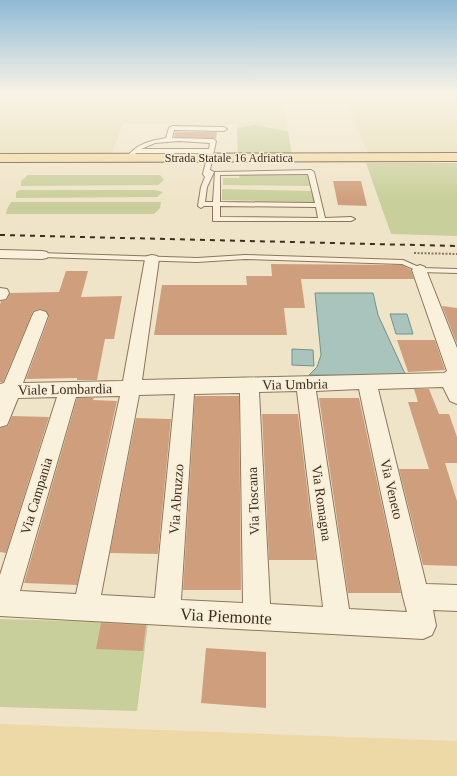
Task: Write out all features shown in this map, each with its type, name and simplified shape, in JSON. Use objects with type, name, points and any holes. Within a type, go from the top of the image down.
[{"type":"main road","name":"Strada Statale 16 Adriatica","points":[[0,158],[131,154],[211,158],[457,157]]},
{"type":"street","points":[[0,254],[42,255]]},
{"type":"street","points":[[86,608],[131,388],[152,259]]},
{"type":"street","points":[[420,270],[455,381]]},
{"type":"street","points":[[0,419],[6,391],[40,316]]},
{"type":"street","name":"Via Umbria","points":[[131,388],[455,381]]},
{"type":"street","name":"Via Veneto","points":[[367,382],[416,597]]},
{"type":"street","name":"Via Romagna","points":[[306,384],[338,622]]},
{"type":"street","name":"Via Toscana","points":[[249,385],[257,618]]},
{"type":"street","name":"Via Abruzzo","points":[[168,612],[185,386]]},
{"type":"street","name":"Viale Lombardia","points":[[6,391],[131,388]]},
{"type":"street","name":"Via Campania","points":[[2,603],[69,389]]},
{"type":"street","points":[[416,597],[457,598]]},
{"type":"street","name":"Via Piemonte","points":[[2,603],[423,626],[416,597]]},
{"type":"lane","points":[[168,141],[172,128]]},
{"type":"lane","points":[[183,128],[224,129]]},
{"type":"lane","points":[[131,154],[152,141],[213,141],[211,158],[212,167],[204,187],[201,205],[318,205]]},
{"type":"lane","points":[[322,220],[311,172],[217,173],[215,204],[216,219],[322,220],[351,219]]},
{"type":"lane","points":[[197,260],[198,249]]},
{"type":"lane","points":[[42,255],[197,260],[245,257],[403,262],[420,270],[457,271]]},
{"type":"shaded area","points":[[0,128],[121,128],[112,153],[0,154]]},
{"type":"shaded area","points":[[272,128],[288,128],[288,131]]},
{"type":"shaded area","points":[[358,128],[457,128],[457,154],[368,154]]},
{"type":"green space","points":[[237,128],[272,128],[288,131],[292,156],[238,156]]},
{"type":"green space","points":[[366,163],[457,163],[457,236],[391,234]]},
{"type":"green space","points":[[240,174],[310,176],[311,186],[223,185],[223,178],[239,178]]},
{"type":"green space","points":[[28,175],[160,175],[164,180],[158,185],[21,186],[21,181]]},
{"type":"green space","points":[[222,189],[313,191],[315,202],[222,200]]},
{"type":"green space","points":[[20,190],[155,190],[163,192],[157,197],[16,198],[16,192]]},
{"type":"green space","points":[[11,202],[161,202],[160,208],[154,214],[6,214]]},
{"type":"green space","points":[[0,619],[148,623],[137,711],[0,707]]},
{"type":"sand","points":[[0,724],[457,741],[457,776],[0,776]]},
{"type":"water","points":[[315,293],[373,293],[378,315],[406,376],[309,375],[317,367],[321,355]]},
{"type":"water","points":[[390,314],[407,314],[413,334],[396,334]]},
{"type":"water","points":[[292,349],[313,350],[314,366],[292,365]]},
{"type":"building","points":[[175,132],[217,132],[216,139],[174,137]]},
{"type":"building","points":[[333,181],[361,181],[367,206],[338,205]]},
{"type":"building","points":[[271,264],[402,265],[411,270],[414,279],[301,279],[305,308],[284,308],[287,335],[154,335],[162,285],[247,285],[246,276],[272,276]]},
{"type":"building","points":[[66,271],[88,271],[81,297],[122,296],[114,339],[105,339],[97,380],[77,380],[77,378],[26,379],[49,317],[46,311],[40,309],[33,311],[3,382],[0,382],[1,301],[7,300],[10,293],[59,292]]},
{"type":"building","points":[[442,306],[457,308],[457,344]]},
{"type":"building","points":[[397,340],[435,340],[445,370],[408,372]]},
{"type":"building","points":[[414,389],[429,389],[439,414],[449,414],[457,437],[457,463],[445,463],[457,501],[457,566],[423,565],[399,469],[429,469],[408,402],[418,402]]},
{"type":"building","points":[[195,396],[239,396],[241,590],[183,590]]},
{"type":"building","points":[[77,398],[94,398],[93,400],[117,401],[77,585],[24,583]]},
{"type":"building","points":[[319,398],[359,398],[401,593],[348,593]]},
{"type":"building","points":[[262,414],[298,414],[316,560],[269,560]]},
{"type":"building","points":[[12,416],[49,417],[6,553],[0,552],[0,428],[8,426]]},
{"type":"building","points":[[136,418],[171,419],[158,554],[110,553]]},
{"type":"building","points":[[101,623],[146,625],[143,651],[96,649]]},
{"type":"building","points":[[206,648],[266,652],[266,708],[201,703]]},
{"type":"railway","points":[[0,235],[457,246]]}]
